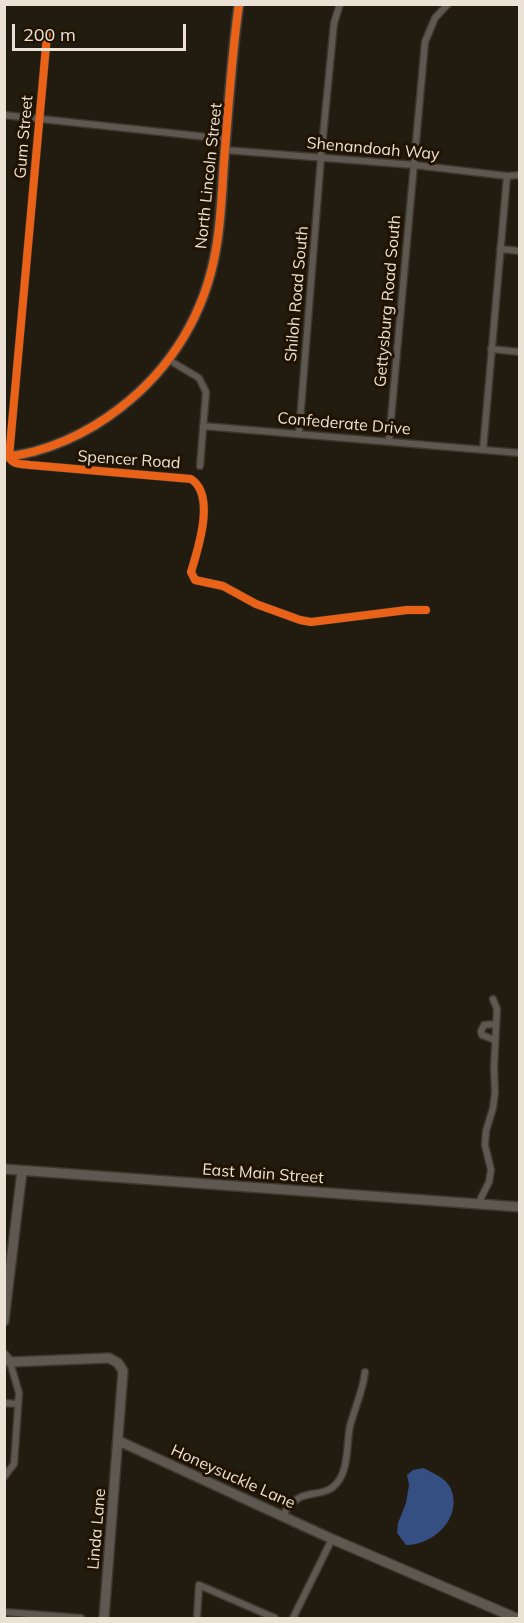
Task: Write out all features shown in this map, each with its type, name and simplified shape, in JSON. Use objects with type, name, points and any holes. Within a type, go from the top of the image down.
[{"type":"street","name":"North Lincoln Street","points":[[7,457],[63,441],[95,425],[130,400],[169,360],[190,328],[206,289],[217,248],[239,4]]},
{"type":"street","name":"Shiloh Road South","points":[[299,433],[321,158],[334,23],[340,4]]},
{"type":"street","name":"Gettysburg Road South","points":[[389,441],[425,42],[435,18],[448,4]]},
{"type":"street","name":"Gum Street","points":[[7,457],[47,35]]},
{"type":"street","points":[[4,115],[226,139]]},
{"type":"street","name":"Shenandoah Way","points":[[225,150],[414,165],[507,176],[519,175]]},
{"type":"street","points":[[483,450],[507,176]]},
{"type":"street","points":[[500,249],[519,251]]},
{"type":"street","points":[[491,349],[519,352]]},
{"type":"street","points":[[169,360],[199,378],[206,392],[200,466]]},
{"type":"street","name":"Confederate Drive","points":[[203,426],[519,453]]},
{"type":"street","name":"Spencer Road","points":[[7,457],[16,464],[195,481],[202,493],[203,511],[201,541],[191,572],[195,580],[224,586],[256,604],[291,617],[321,622],[407,610],[426,610]]},
{"type":"street","points":[[478,1203],[489,1182],[491,1170],[485,1145],[495,1092],[497,1009],[493,999]]},
{"type":"street","points":[[495,1040],[482,1035],[481,1030],[484,1025],[496,1023]]},
{"type":"street","name":"East Main Street","points":[[4,1169],[519,1207]]},
{"type":"street","points":[[4,1321],[22,1171]]},
{"type":"street","points":[[4,1477],[14,1464],[19,1393],[7,1359],[109,1358],[118,1363],[123,1371],[119,1441]]},
{"type":"street","points":[[283,1515],[300,1497],[326,1491],[334,1486],[341,1477],[350,1426],[365,1372]]},
{"type":"street","points":[[4,1403],[18,1404]]},
{"type":"street","name":"Honeysuckle Lane","points":[[119,1441],[332,1539],[516,1618]]},
{"type":"street","name":"Linda Lane","points":[[104,1618],[119,1441]]},
{"type":"street","points":[[293,1618],[332,1539]]},
{"type":"street","points":[[197,1618],[199,1585],[275,1618]]},
{"type":"street","points":[[4,1612],[81,1618]]},
{"type":"water","points":[[423,1468],[448,1484],[453,1498],[453,1508],[450,1518],[436,1534],[417,1544],[406,1545],[397,1533],[398,1523],[406,1503],[409,1485],[407,1475],[413,1470]]},
{"type":"cycle path","points":[[4,457],[51,446],[108,417],[139,392],[155,375],[170,357],[195,317],[211,273],[218,237],[239,4]]},
{"type":"cycle path","points":[[47,35],[9,457],[15,463],[20,464],[191,479],[203,497],[204,509],[201,537],[191,572],[195,580],[223,586],[256,604],[311,622],[407,610],[426,610]]}]
